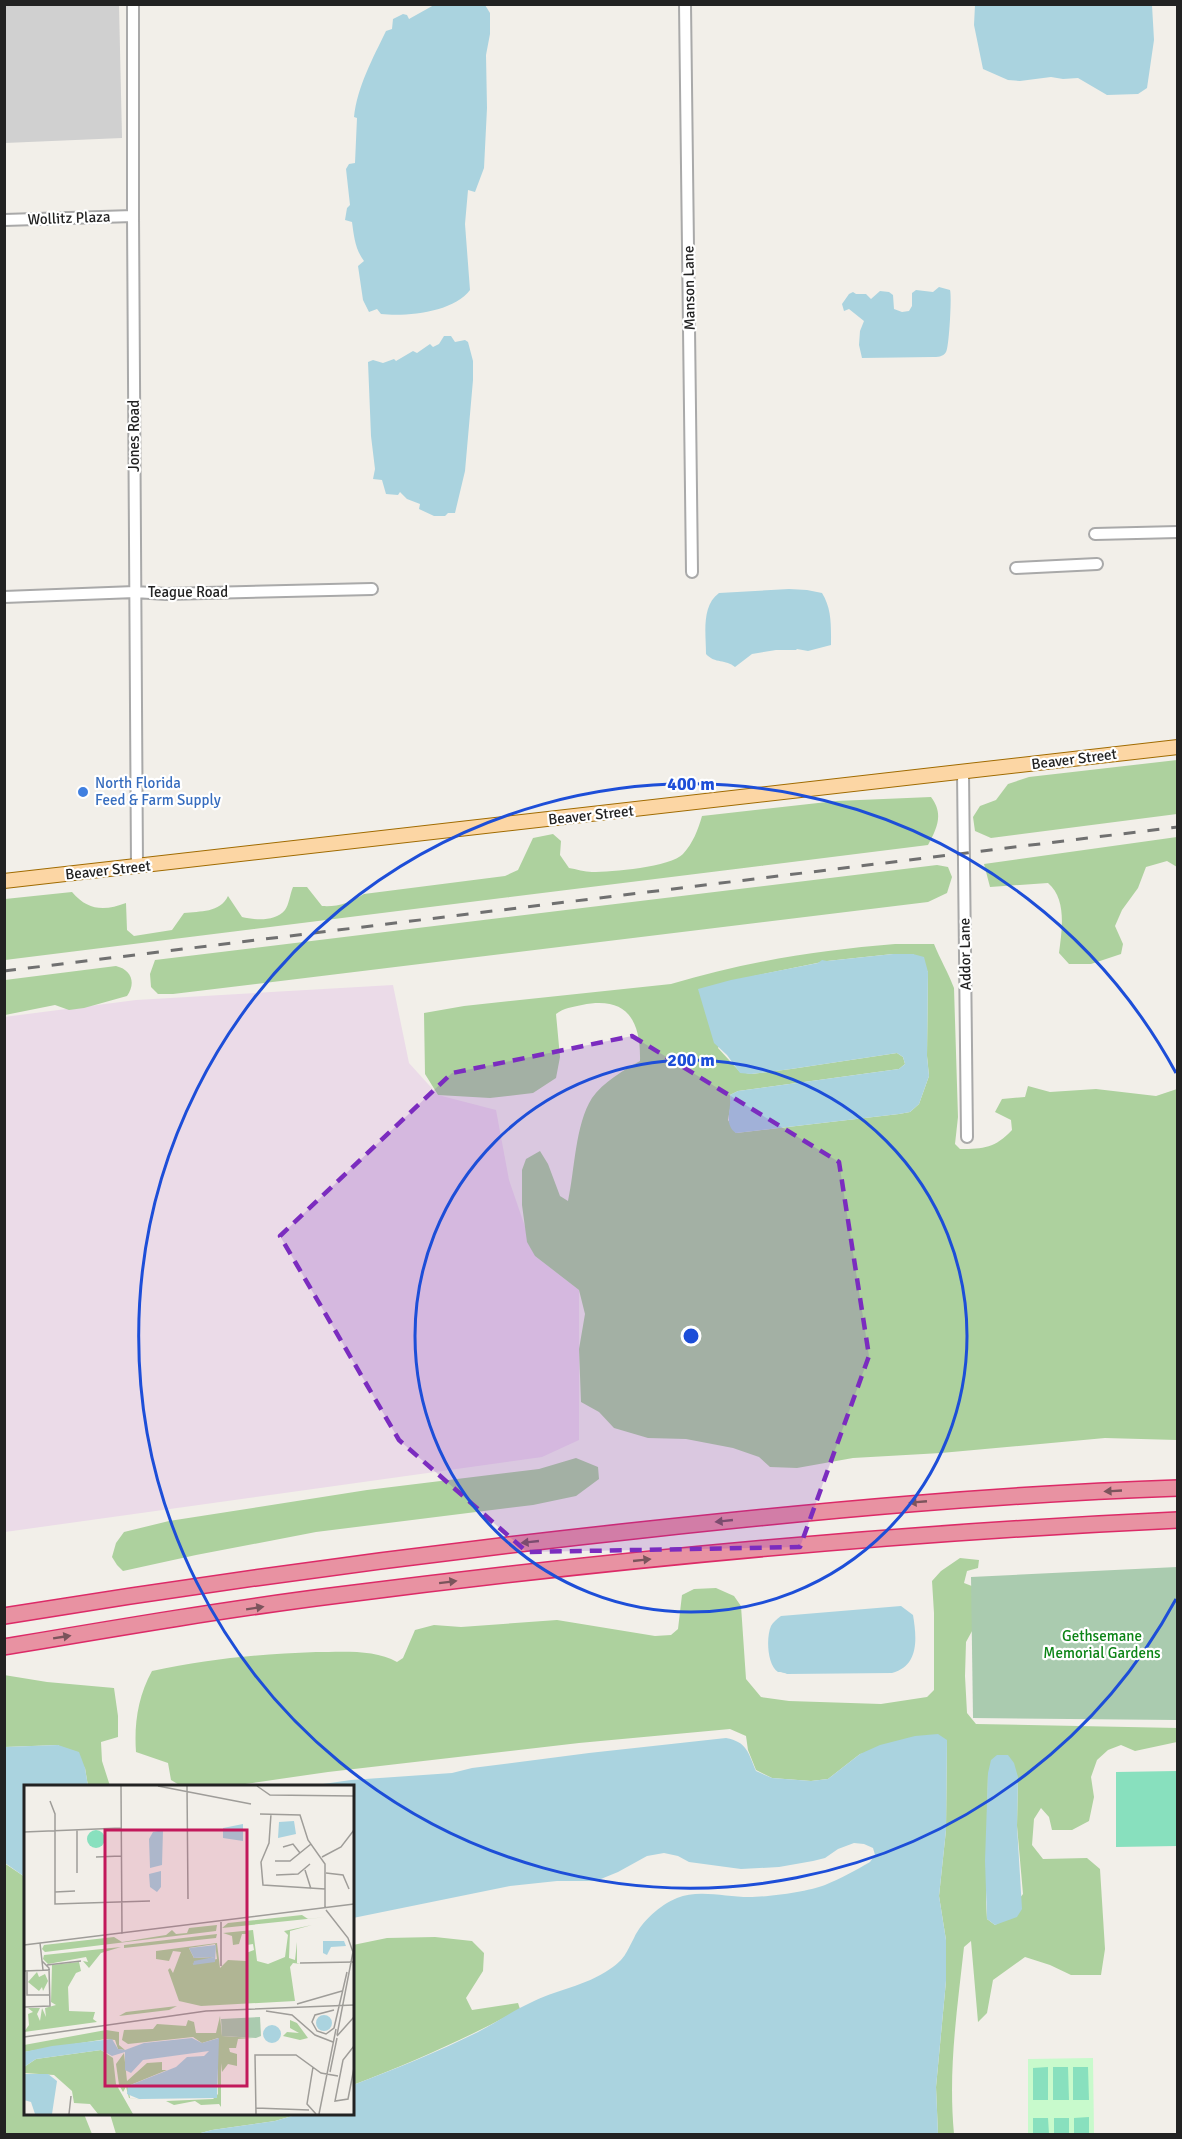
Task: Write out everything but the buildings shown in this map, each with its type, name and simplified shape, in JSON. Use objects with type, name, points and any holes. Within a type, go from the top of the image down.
[{"type":"highway","points":[[4,1616],[245,1578],[497,1545],[840,1509],[974,1498],[1178,1488]]},
{"type":"highway","points":[[4,1647],[336,1595],[578,1566],[1004,1528],[1178,1520]]},
{"type":"main road","name":"Beaver Street","points":[[4,881],[1178,747]]},
{"type":"street","name":"Jones Road","points":[[133,4],[137,867]]},
{"type":"street","name":"Manson Lane","points":[[685,4],[693,572]]},
{"type":"street","name":"Wollitz Plaza","points":[[4,220],[133,216]]},
{"type":"street","points":[[1095,534],[1178,532]]},
{"type":"street","points":[[1016,568],[1096,564]]},
{"type":"street","name":"Teague Road","points":[[4,597],[135,592],[166,594],[372,589]]},
{"type":"street","name":"Addor Lane","points":[[963,772],[967,1137]]},
{"type":"highlighted area","points":[[632,1036],[839,1162],[869,1356],[800,1547],[527,1552],[399,1440],[280,1236],[452,1073]]},
{"type":"shaded area","points":[[4,5],[119,5],[122,138],[5,143]]},
{"type":"shaded area","points":[[393,985],[409,1063],[438,1095],[496,1110],[509,1180],[535,1256],[579,1290],[579,1440],[542,1457],[5,1532],[4,1017],[136,1000]]},
{"type":"green space","points":[[1177,760],[1177,814],[991,838],[975,831],[973,817],[980,806],[996,800],[1008,784],[1029,777]]},
{"type":"green space","points":[[931,797],[937,809],[938,821],[928,845],[5,960],[5,899],[72,892],[84,903],[97,908],[126,903],[127,930],[134,936],[172,930],[184,913],[215,908],[220,906],[228,896],[242,917],[265,919],[276,917],[285,910],[293,887],[307,887],[322,906],[333,906],[344,904],[364,894],[505,876],[518,870],[533,838],[553,834],[561,841],[560,855],[569,868],[586,872],[626,870],[676,859],[690,845],[702,816],[836,801]]},
{"type":"green space","points":[[1177,837],[1177,867],[1167,861],[1146,867],[1138,888],[1122,910],[1115,926],[1123,944],[1121,954],[1091,964],[1069,964],[1059,953],[1062,925],[1061,906],[1058,897],[1048,883],[990,887],[984,864]]},
{"type":"green space","points":[[937,865],[948,867],[952,877],[947,893],[928,902],[173,994],[158,994],[151,987],[150,974],[155,960]]},
{"type":"green space","points":[[934,944],[949,976],[954,988],[958,1117],[955,1144],[960,1149],[989,1146],[1006,1136],[1012,1130],[1011,1120],[995,1112],[1002,1099],[1025,1097],[1028,1086],[1050,1092],[1096,1089],[1156,1096],[1177,1089],[1177,1440],[1105,1438],[941,1453],[853,1458],[797,1468],[770,1467],[759,1457],[733,1448],[686,1439],[648,1438],[614,1428],[599,1412],[581,1402],[579,1349],[585,1314],[579,1290],[535,1256],[527,1242],[522,1205],[522,1170],[526,1159],[540,1151],[548,1164],[560,1196],[568,1201],[579,1134],[586,1109],[602,1087],[640,1061],[638,1033],[634,1022],[620,1008],[610,1004],[597,1003],[562,1010],[556,1014],[560,1057],[556,1078],[533,1093],[490,1098],[438,1095],[425,1074],[424,1013],[464,1006],[671,984],[754,963],[810,953],[867,947]],"holes":[[[913,954],[928,972],[927,1056],[929,1076],[919,1104],[910,1112],[899,1114],[736,1133],[728,1120],[730,1095],[738,1091],[899,1069],[905,1064],[903,1057],[897,1053],[751,1074],[740,1072],[718,1048],[754,976],[827,961]]]},
{"type":"green space","points":[[116,966],[126,971],[131,978],[130,991],[127,996],[84,1008],[69,1010],[55,1005],[5,1015],[5,980]]},
{"type":"green space","points":[[576,1458],[598,1467],[599,1479],[576,1496],[533,1505],[316,1532],[123,1571],[112,1557],[116,1543],[124,1532],[169,1521],[367,1490],[539,1469]]},
{"type":"green space","points":[[960,1558],[979,1560],[978,1568],[967,1571],[964,1583],[977,1588],[977,1622],[966,1642],[965,1676],[967,1713],[976,1724],[1178,1728],[1177,1742],[1135,1751],[1121,1745],[1108,1750],[1097,1760],[1091,1777],[1094,1797],[1089,1821],[1072,1830],[1052,1830],[1049,1817],[1041,1808],[1034,1819],[1032,1845],[1043,1859],[1087,1858],[1100,1869],[1105,1949],[1101,1975],[1071,1975],[1025,1957],[993,1980],[987,2013],[978,2022],[971,1941],[964,1947],[953,2064],[954,2134],[938,2134],[936,2087],[946,1981],[946,1940],[939,1896],[946,1830],[947,1740],[860,1754],[828,1779],[811,1781],[772,1778],[756,1770],[748,1750],[746,1736],[730,1729],[579,1743],[328,1772],[238,1785],[179,1785],[171,1780],[168,1763],[136,1752],[138,1710],[143,1690],[152,1671],[234,1658],[316,1652],[369,1653],[397,1662],[403,1658],[415,1630],[434,1625],[461,1627],[557,1620],[655,1636],[671,1635],[678,1629],[682,1595],[694,1589],[716,1588],[734,1596],[741,1606],[746,1679],[761,1697],[789,1701],[881,1704],[927,1697],[934,1690],[932,1581],[941,1571]],"holes":[[[988,1773],[1018,1777],[1017,1826],[1023,1894],[1002,1921],[995,1925],[987,1919],[986,1902]]]},
{"type":"green space","name":"Gethsemane Memorial Gardens","points":[[1177,1567],[1177,1720],[973,1718],[971,1577]]},
{"type":"green space","points":[[4,1675],[47,1682],[114,1688],[118,1737],[101,1742],[102,1761],[110,1785],[88,1785],[85,1768],[58,1745],[5,1747]]},
{"type":"green space","points":[[1177,1771],[1177,1846],[1116,1847],[1116,1772]]},
{"type":"green space","points":[[4,1863],[24,1876],[24,2115],[84,2115],[92,2134],[5,2134]]},
{"type":"green space","points":[[435,1937],[472,1941],[484,1953],[483,1971],[466,1998],[472,2010],[518,2003],[520,2009],[438,2050],[354,2085],[354,1945],[387,1938]]},
{"type":"green space","points":[[1093,2058],[1094,2134],[1028,2134],[1028,2059]]},
{"type":"green space","points":[[1048,2067],[1048,2100],[1033,2100],[1033,2068]]},
{"type":"green space","points":[[1053,2067],[1068,2067],[1069,2100],[1053,2100]]},
{"type":"green space","points":[[1073,2067],[1088,2067],[1089,2100],[1073,2100]]},
{"type":"green space","points":[[110,2115],[296,2115],[275,2121],[197,2134],[116,2134]]},
{"type":"green space","points":[[1089,2117],[1089,2134],[1074,2134],[1074,2118]]},
{"type":"green space","points":[[1033,2118],[1048,2118],[1049,2134],[1033,2134]]},
{"type":"green space","points":[[1054,2118],[1069,2118],[1069,2134],[1054,2134]]},
{"type":"water","points":[[434,5],[485,5],[490,13],[490,34],[486,55],[487,108],[484,168],[475,192],[468,190],[465,224],[470,290],[463,297],[442,308],[416,314],[381,314],[377,309],[369,312],[363,300],[358,266],[364,261],[357,247],[352,222],[345,220],[347,208],[350,205],[346,169],[349,164],[355,163],[357,118],[354,117],[358,95],[386,31],[392,29],[393,19],[403,14],[409,19]]},
{"type":"water","points":[[975,5],[1152,5],[1154,40],[1147,88],[1138,94],[1107,95],[1078,78],[1008,80],[983,69],[974,25]]},
{"type":"water","points":[[939,287],[950,290],[951,294],[945,354],[936,357],[862,358],[859,345],[860,331],[864,321],[849,309],[844,311],[842,304],[849,294],[853,292],[866,294],[871,299],[880,291],[889,292],[893,295],[894,309],[902,312],[909,311],[912,306],[912,293],[916,290],[933,292]]},
{"type":"water","points":[[444,336],[451,336],[455,342],[465,340],[468,342],[473,361],[473,380],[465,471],[455,513],[434,516],[419,509],[420,504],[407,499],[400,492],[398,495],[386,494],[382,480],[373,479],[375,469],[371,436],[368,362],[373,360],[383,363],[394,359],[396,361],[413,351],[417,353],[430,344],[433,347],[439,344]]},
{"type":"water","points":[[789,589],[822,593],[829,611],[831,645],[808,651],[776,650],[752,654],[735,667],[706,654],[707,613],[709,605],[719,593]]},
{"type":"water","points":[[913,954],[924,957],[928,972],[927,1056],[929,1076],[919,1104],[910,1112],[899,1114],[736,1133],[729,1121],[730,1095],[738,1091],[899,1069],[905,1064],[903,1057],[897,1053],[791,1069],[751,1074],[740,1073],[727,1055],[714,1043],[698,989],[731,980],[818,963],[822,960]]},
{"type":"water","points":[[901,1606],[913,1615],[915,1642],[912,1658],[901,1669],[892,1673],[787,1674],[778,1672],[774,1668],[768,1651],[769,1631],[773,1623],[781,1616]]},
{"type":"water","points":[[938,1734],[947,1740],[946,1830],[939,1896],[946,1940],[946,1981],[936,2087],[938,2134],[197,2134],[275,2121],[296,2115],[354,2115],[354,2085],[448,2046],[530,2003],[601,1975],[622,1959],[637,1932],[647,1920],[658,1909],[677,1898],[694,1894],[757,1897],[808,1890],[848,1874],[870,1862],[875,1855],[873,1848],[854,1843],[838,1849],[825,1858],[813,1861],[779,1867],[741,1869],[689,1862],[678,1856],[664,1853],[647,1856],[596,1881],[557,1881],[510,1886],[354,1918],[354,1785],[316,1785],[351,1780],[452,1773],[472,1768],[589,1753],[726,1738],[743,1745],[756,1771],[772,1778],[811,1781],[828,1779],[860,1754],[880,1745],[915,1736]]},
{"type":"water","points":[[58,1745],[79,1752],[88,1785],[24,1785],[24,1876],[5,1863],[5,1747]]},
{"type":"water","points":[[997,1755],[1008,1755],[1014,1763],[1018,1777],[1017,1826],[1022,1909],[1017,1917],[995,1925],[987,1919],[985,1861],[988,1773],[991,1760]]},
{"type":"railway","points":[[4,971],[1178,827]]},
{"type":"place","name":"North Florida Feed & Farm Supply","points":[[83,792]]}]
